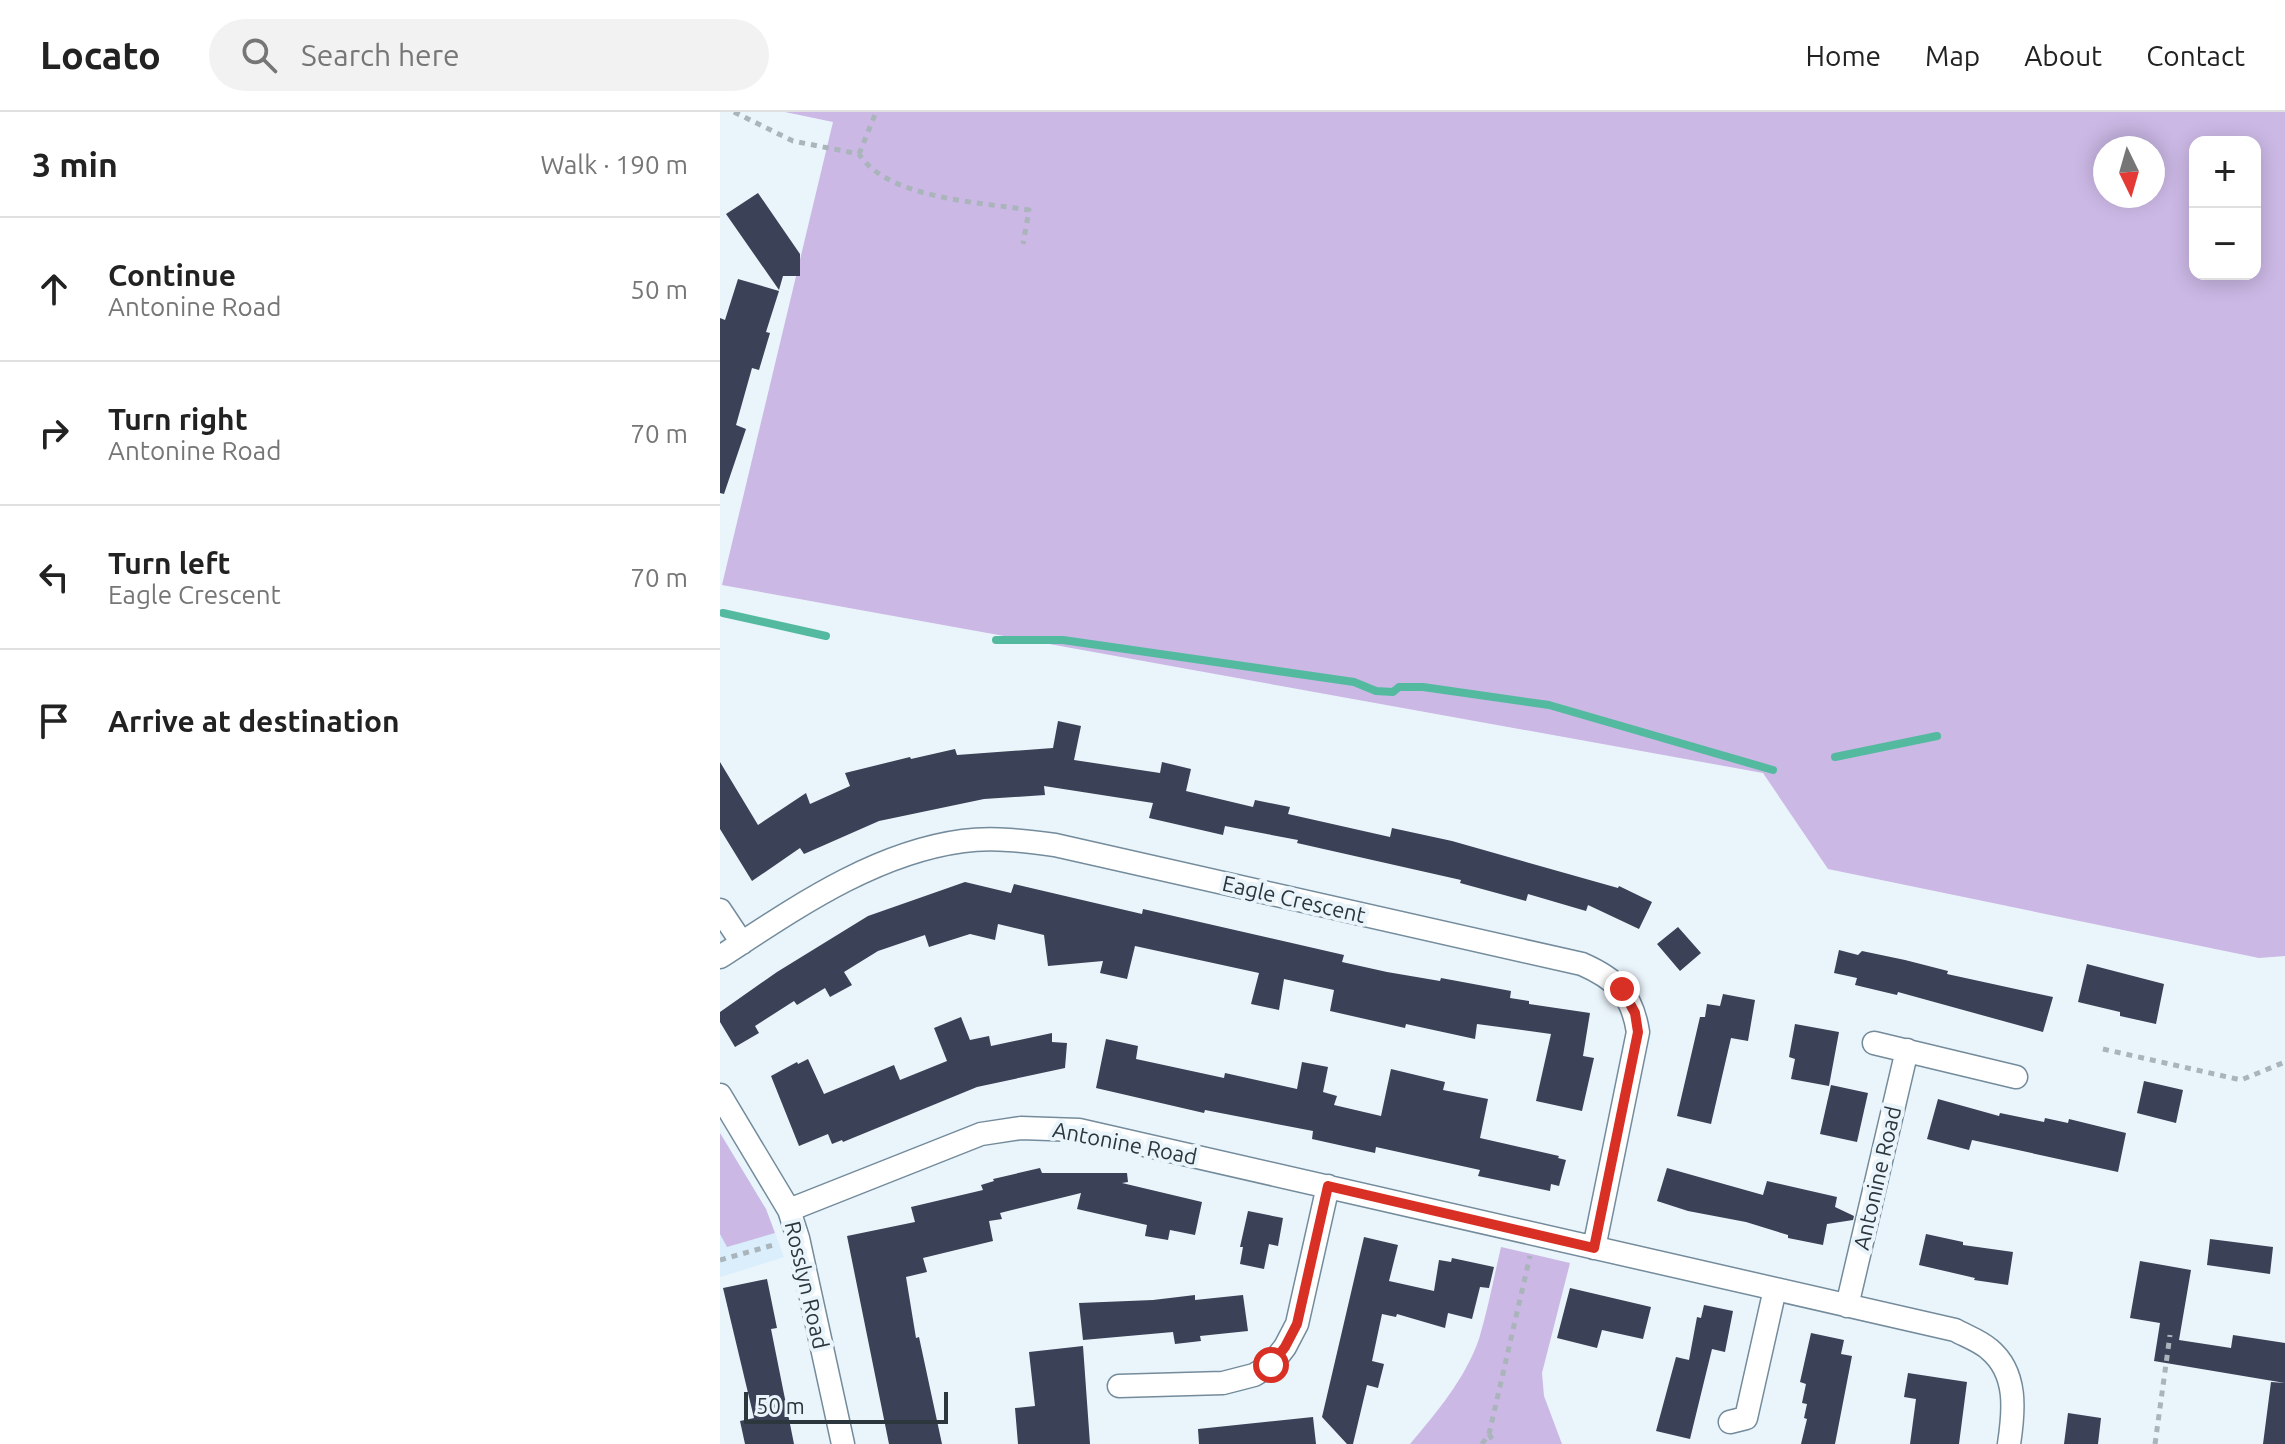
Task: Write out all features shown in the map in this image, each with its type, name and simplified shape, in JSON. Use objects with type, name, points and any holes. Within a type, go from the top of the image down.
[{"type":"street","name":"Eagle Crescent","points":[[720,957],[825,891],[882,863],[965,840],[1011,839],[1055,845],[1582,964],[1606,975],[1622,989],[1635,1013],[1638,1032],[1594,1248]]},
{"type":"street","points":[[720,910],[742,943]]},
{"type":"street","points":[[1874,1043],[2016,1077]]},
{"type":"street","name":"Antonine Road","points":[[1847,1306],[1907,1050]]},
{"type":"street","name":"Rosslyn Road","points":[[720,1095],[789,1210],[798,1238],[843,1444]]},
{"type":"street","name":"Antonine Road","points":[[789,1210],[981,1134],[1021,1128],[1079,1130],[1955,1330],[1988,1348],[2001,1362],[2010,1383],[2014,1406],[2009,1444]]},
{"type":"street","points":[[1119,1386],[1223,1383],[1254,1375],[1271,1365],[1297,1324],[1328,1186]]},
{"type":"street","points":[[1730,1422],[1746,1418],[1775,1289]]},
{"type":"path","points":[[734,112],[793,141],[859,154],[880,176],[902,186],[1029,210],[1023,244]]},
{"type":"path","points":[[859,154],[876,112]]},
{"type":"path","points":[[2103,1049],[2241,1080],[2285,1062]]},
{"type":"path","points":[[1482,1444],[1489,1434],[1535,1235]]},
{"type":"path","points":[[720,1260],[779,1243]]},
{"type":"path","points":[[2155,1444],[2170,1335]]},
{"type":"path","points":[[1489,1434],[1495,1444]]},
{"type":"shaded area","points":[[785,112],[2285,112],[2285,956],[2259,958],[1828,869],[1763,773],[722,585],[833,122]]},
{"type":"shaded area","points":[[720,1133],[766,1209],[784,1257],[720,1277]]},
{"type":"shaded area","points":[[720,1133],[766,1209],[775,1233],[727,1247],[720,1234]]},
{"type":"shaded area","points":[[1501,1247],[1570,1263],[1542,1373],[1544,1396],[1562,1444],[1410,1444],[1449,1394],[1473,1354]]},
{"type":"building","points":[[758,193],[800,254],[800,276],[783,276],[779,290],[726,214]]},
{"type":"building","points":[[738,279],[779,291],[766,332],[770,333],[759,370],[752,368],[736,425],[746,429],[724,494],[720,493],[720,318],[725,320]]},
{"type":"building","points":[[1058,721],[1081,726],[1074,760],[1160,773],[1162,762],[1191,769],[1186,791],[1253,807],[1255,800],[1290,807],[1288,814],[1390,837],[1392,828],[1452,841],[1619,886],[1652,902],[1639,929],[1588,905],[1586,911],[1528,894],[1526,901],[1460,883],[1461,880],[1297,843],[1298,840],[1225,826],[1223,835],[1149,818],[1153,803],[1044,786],[1045,795],[984,799],[879,821],[804,854],[800,848],[752,881],[720,829],[720,762],[758,825],[806,793],[810,804],[850,786],[845,773],[955,749],[957,755],[1053,748]]},
{"type":"building","points":[[965,882],[1011,893],[1014,884],[1142,914],[1143,909],[1344,955],[1342,962],[1511,991],[1510,998],[1529,1001],[1529,1004],[1590,1013],[1583,1056],[1594,1058],[1582,1111],[1536,1101],[1551,1034],[1477,1024],[1475,1039],[1406,1024],[1405,1028],[1330,1011],[1334,990],[1284,979],[1279,1010],[1251,1004],[1259,973],[1135,946],[1127,979],[1100,973],[1103,961],[1048,966],[1044,935],[998,924],[995,940],[970,934],[929,947],[925,935],[878,951],[844,972],[852,985],[830,997],[825,988],[797,1005],[794,1001],[755,1026],[759,1033],[735,1047],[720,1022],[720,1012],[777,972],[868,916]]},
{"type":"building","points":[[1678,927],[1701,953],[1680,971],[1657,944]]},
{"type":"building","points":[[1839,950],[1858,955],[1862,951],[1905,960],[1948,971],[1947,974],[2053,997],[2043,1032],[1898,992],[1897,995],[1855,985],[1857,978],[1834,973]]},
{"type":"building","points":[[2087,964],[2164,984],[2156,1024],[2078,1002]]},
{"type":"building","points":[[1723,994],[1755,1000],[1748,1041],[1731,1038],[1711,1124],[1677,1116],[1700,1017],[1705,1017],[1707,1004],[1720,1006]]},
{"type":"building","points":[[961,1017],[970,1040],[989,1036],[991,1046],[1052,1033],[1052,1042],[1067,1043],[1065,1068],[977,1087],[843,1142],[832,1144],[828,1134],[799,1146],[771,1076],[808,1059],[824,1094],[894,1065],[900,1080],[947,1061],[934,1028]]},
{"type":"building","points":[[1795,1024],[1839,1032],[1829,1086],[1791,1079],[1795,1059],[1789,1057]]},
{"type":"building","points":[[1106,1039],[1138,1046],[1136,1059],[1224,1078],[1225,1073],[1297,1089],[1302,1062],[1328,1067],[1323,1092],[1337,1096],[1334,1105],[1381,1116],[1391,1069],[1445,1082],[1443,1090],[1488,1099],[1480,1138],[1566,1160],[1559,1186],[1551,1184],[1550,1191],[1478,1176],[1480,1170],[1376,1147],[1375,1153],[1312,1139],[1313,1131],[1205,1110],[1204,1113],[1096,1088]]},
{"type":"building","points":[[2144,1081],[2183,1090],[2176,1123],[2137,1113]]},
{"type":"building","points":[[1831,1085],[1868,1093],[1857,1142],[1820,1134]]},
{"type":"building","points":[[1938,1099],[1999,1116],[2000,1113],[2044,1122],[2045,1118],[2068,1123],[2069,1119],[2126,1133],[2118,1172],[1972,1140],[1969,1150],[1927,1139]]},
{"type":"building","points":[[1040,1168],[1042,1173],[1127,1173],[1128,1182],[1122,1183],[1202,1202],[1195,1235],[1170,1230],[1168,1240],[1145,1236],[1147,1225],[1077,1209],[1081,1193],[1000,1213],[1002,1219],[989,1221],[993,1241],[923,1258],[927,1272],[906,1277],[916,1338],[919,1337],[942,1444],[889,1444],[847,1236],[915,1222],[911,1207],[983,1190],[981,1185],[993,1179]]},
{"type":"building","points":[[1667,1168],[1763,1195],[1767,1181],[1837,1197],[1835,1207],[1854,1216],[1853,1220],[1827,1224],[1823,1245],[1788,1238],[1788,1235],[1746,1222],[1688,1211],[1657,1201]]},
{"type":"building","points":[[1248,1211],[1283,1218],[1278,1246],[1269,1244],[1264,1269],[1240,1264],[1243,1247],[1240,1247]]},
{"type":"building","points":[[1926,1234],[1963,1242],[1963,1245],[2013,1252],[2008,1285],[1974,1280],[1919,1265]]},
{"type":"building","points":[[1364,1237],[1398,1245],[1389,1281],[1434,1291],[1439,1260],[1451,1262],[1452,1258],[1494,1267],[1489,1288],[1480,1287],[1472,1319],[1448,1313],[1445,1328],[1397,1314],[1396,1317],[1382,1314],[1372,1361],[1384,1364],[1378,1388],[1367,1385],[1353,1444],[1347,1444],[1322,1417]]},
{"type":"building","points":[[2210,1239],[2273,1247],[2270,1274],[2207,1265]]},
{"type":"building","points":[[2140,1261],[2191,1270],[2179,1340],[2231,1348],[2233,1335],[2285,1343],[2285,1383],[2154,1361],[2160,1323],[2130,1318]]},
{"type":"building","points":[[767,1279],[777,1328],[771,1329],[794,1444],[745,1444],[740,1421],[754,1418],[723,1288]]},
{"type":"building","points":[[1570,1288],[1651,1307],[1643,1339],[1602,1330],[1597,1348],[1557,1338]]},
{"type":"building","points":[[1195,1295],[1195,1300],[1243,1295],[1248,1331],[1200,1336],[1201,1341],[1175,1344],[1173,1332],[1083,1340],[1079,1303]]},
{"type":"building","points":[[1704,1305],[1733,1311],[1725,1352],[1712,1349],[1690,1439],[1656,1431],[1676,1357],[1689,1360],[1697,1317],[1701,1318]]},
{"type":"building","points":[[1811,1333],[1844,1340],[1841,1354],[1852,1356],[1835,1444],[1801,1444],[1807,1404],[1802,1403],[1806,1384],[1800,1382]]},
{"type":"building","points":[[1083,1346],[1090,1444],[1018,1444],[1015,1408],[1035,1406],[1029,1352]]},
{"type":"building","points":[[1908,1373],[1967,1382],[1959,1444],[1910,1444],[1916,1399],[1904,1397]]},
{"type":"building","points":[[2271,1382],[2285,1383],[2285,1444],[2263,1444]]},
{"type":"building","points":[[2068,1413],[2101,1418],[2098,1444],[2064,1444]]},
{"type":"building","points":[[1313,1417],[1316,1444],[1199,1444],[1198,1429]]},
{"type":"waterway","points":[[723,613],[826,636]]},
{"type":"waterway","points":[[996,640],[1063,640],[1354,682],[1376,691],[1393,692],[1399,687],[1423,687],[1549,705],[1773,770]]},
{"type":"waterway","points":[[1835,757],[1937,736]]},
{"type":"route","points":[[1271,1365],[1297,1324],[1328,1186],[1594,1248],[1636,1054],[1638,1032],[1635,1013],[1622,989]]}]
